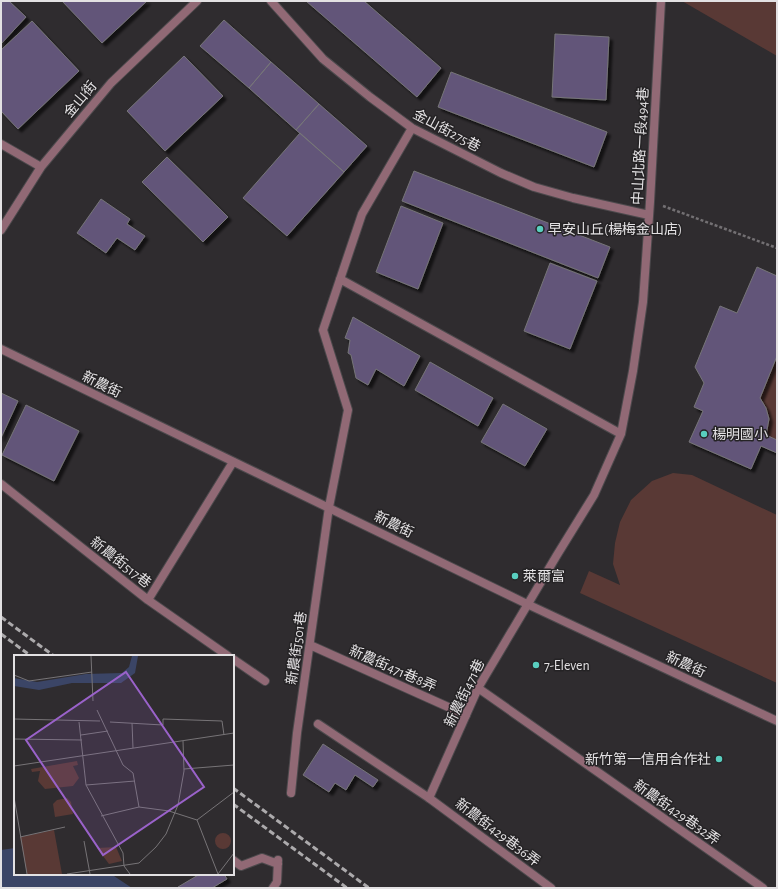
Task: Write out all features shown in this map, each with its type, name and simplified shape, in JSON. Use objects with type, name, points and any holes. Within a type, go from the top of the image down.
[{"type":"street","name":"金山街","points":[[1,230],[41,166],[111,83],[197,1]]},
{"type":"street","name":"金山街275巷","points":[[270,1],[323,59],[370,97],[412,128],[501,173],[534,187],[573,198],[648,215]]},
{"type":"street","name":"中山北路一段494巷","points":[[528,604],[594,494],[621,434],[633,370],[643,302],[661,1]]},
{"type":"street","name":"新農街501巷","points":[[291,793],[297,733],[329,507],[348,410],[323,330],[362,214],[412,128]]},
{"type":"street","points":[[1,144],[41,166]]},
{"type":"street","points":[[340,279],[621,434]]},
{"type":"street","name":"新農街","points":[[1,349],[528,604],[777,721]]},
{"type":"street","points":[[148,600],[232,462]]},
{"type":"street","name":"新農街517巷","points":[[1,484],[148,600],[227,655]]},
{"type":"street","name":"新農街471巷","points":[[429,798],[478,688],[528,604]]},
{"type":"street","name":"新農街471巷8弄","points":[[310,645],[466,715]]},
{"type":"street","points":[[234,660],[265,681]]},
{"type":"street","name":"新農街429巷32弄","points":[[478,688],[763,888]]},
{"type":"street","name":"新農街429巷36弄","points":[[318,724],[429,798],[551,888]]},
{"type":"street","points":[[234,861],[241,866],[262,858],[278,862],[277,882],[273,888]]},
{"type":"path","points":[[650,202],[777,248]]},
{"type":"shaded area","points":[[682,1],[777,1],[777,56]]},
{"type":"shaded area","points":[[777,356],[777,440],[766,435],[768,416],[760,398]]},
{"type":"shaded area","points":[[673,473],[692,475],[777,515],[777,683],[580,593],[589,571],[620,585],[613,564],[615,543],[620,522],[631,500],[652,481]]},
{"type":"water","points":[[14,848],[14,875],[112,875],[132,888],[1,888],[1,850]]},
{"type":"building","points":[[1,1],[9,1],[26,17],[1,44]]},
{"type":"building","points":[[62,1],[147,1],[102,43]]},
{"type":"building","points":[[306,1],[364,1],[441,68],[417,97]]},
{"type":"building","points":[[224,20],[271,62],[249,88],[200,46]]},
{"type":"building","points":[[32,21],[79,71],[18,129],[1,111],[1,50]]},
{"type":"building","points":[[555,34],[609,37],[606,100],[552,97]]},
{"type":"building","points":[[184,56],[223,96],[165,151],[127,111]]},
{"type":"building","points":[[271,62],[319,104],[296,130],[249,88]]},
{"type":"building","points":[[451,72],[607,132],[594,167],[438,107]]},
{"type":"building","points":[[319,104],[367,146],[344,172],[296,130]]},
{"type":"building","points":[[300,133],[344,172],[287,236],[243,198]]},
{"type":"building","points":[[167,157],[228,217],[203,242],[142,182]]},
{"type":"building","points":[[414,171],[610,247],[598,278],[402,201]]},
{"type":"building","points":[[101,199],[130,219],[127,224],[145,236],[135,250],[117,238],[106,253],[77,233]]},
{"type":"building","points":[[401,206],[443,223],[418,289],[376,272]]},
{"type":"building","points":[[550,263],[597,281],[570,349],[524,331]]},
{"type":"building","points":[[757,267],[777,276],[777,356],[760,398],[766,408],[769,419],[766,435],[777,440],[777,453],[761,446],[751,469],[689,442],[703,411],[694,407],[704,383],[695,367],[720,306],[737,313]]},
{"type":"building","points":[[353,317],[420,356],[404,386],[376,369],[368,385],[356,378],[351,355],[348,353],[350,340],[345,338]]},
{"type":"building","points":[[430,362],[493,398],[478,426],[415,390]]},
{"type":"building","points":[[1,393],[18,401],[1,438]]},
{"type":"building","points":[[503,404],[547,429],[525,466],[481,442]]},
{"type":"building","points":[[26,405],[79,431],[54,481],[2,455]]},
{"type":"building","points":[[323,744],[378,780],[373,787],[355,775],[346,790],[335,783],[329,792],[303,775]]},
{"type":"building","points":[[198,875],[225,875],[227,879],[212,888],[178,887]]},
{"type":"railway","points":[[1,617],[53,655]]},
{"type":"railway","points":[[1,634],[30,655]]},
{"type":"railway","points":[[234,789],[369,888]]},
{"type":"railway","points":[[234,805],[347,888]]},
{"type":"place","name":"早安山丘(楊梅金山店)","points":[[540,229]]},
{"type":"place","name":"楊明國小","points":[[704,434]]},
{"type":"place","name":"萊爾富","points":[[515,576]]},
{"type":"place","name":"7-Eleven","points":[[536,665]]},
{"type":"place","name":"新竹第一信用合作社","points":[[719,759]]}]
